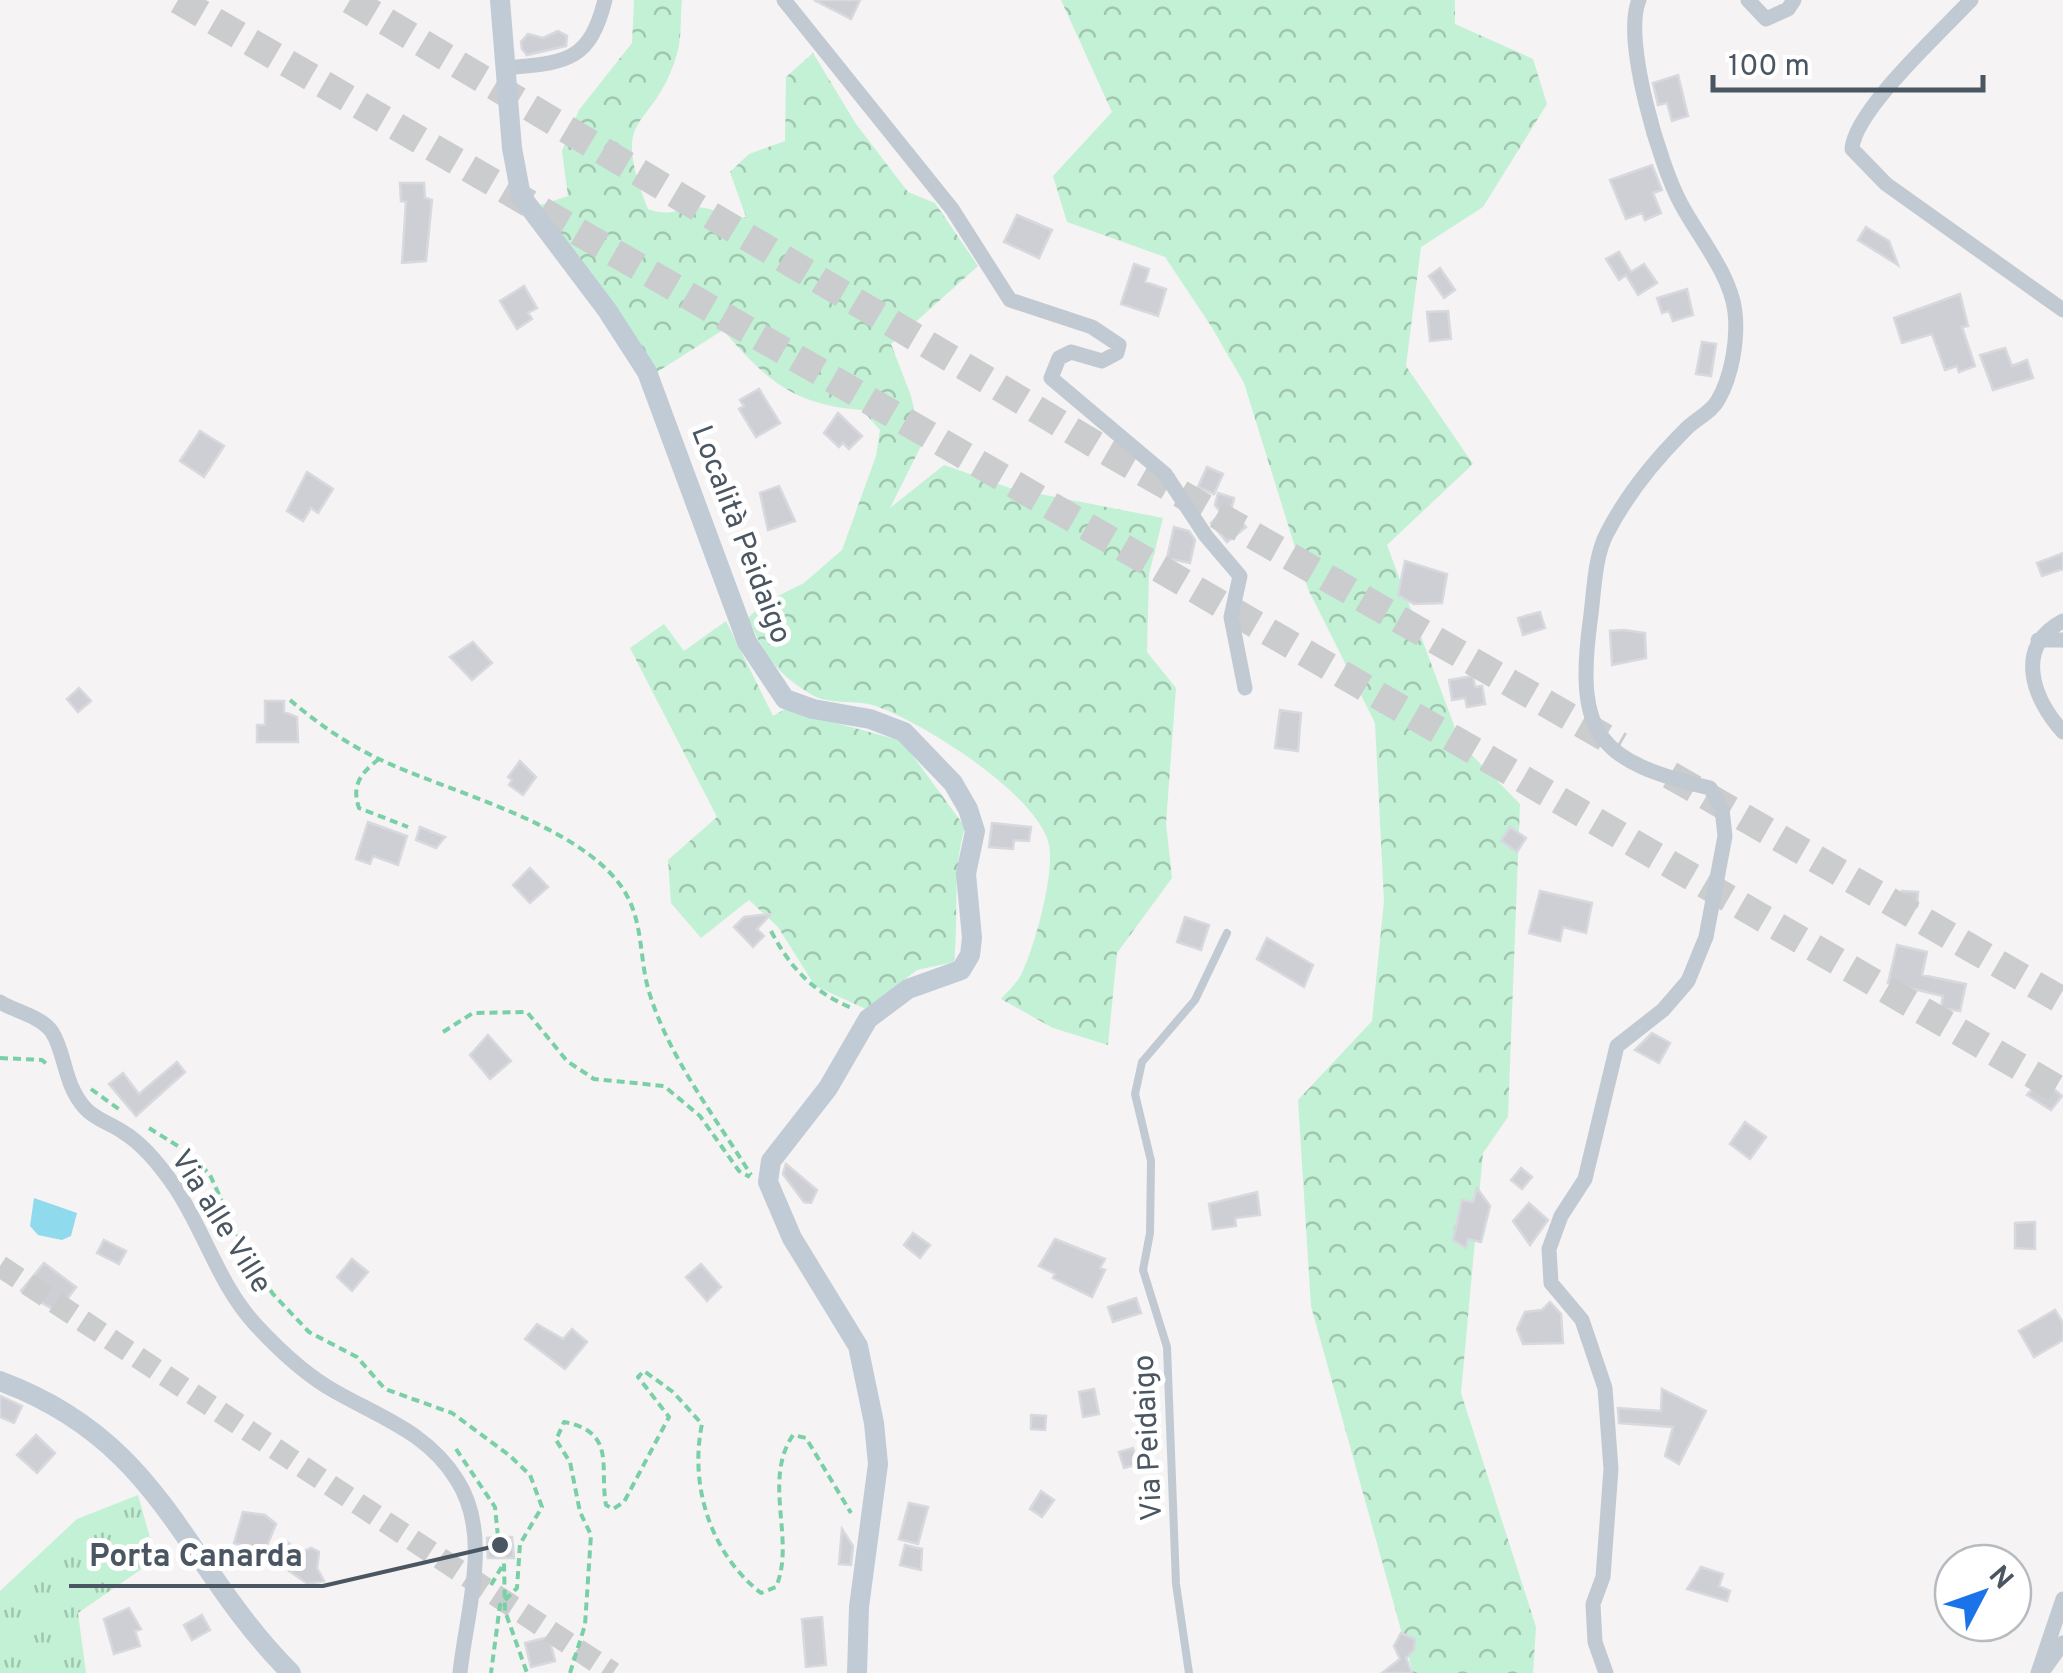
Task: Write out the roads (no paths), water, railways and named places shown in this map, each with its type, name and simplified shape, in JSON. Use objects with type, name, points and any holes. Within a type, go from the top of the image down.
[{"type":"street","name":"Località Peidaigo","points":[[500,0],[521,196],[607,310],[647,372],[748,642],[772,685],[785,699],[812,709],[870,719],[904,732],[952,783],[968,809],[975,831],[966,874],[970,955],[961,970],[908,989],[868,1019],[828,1088],[782,1142],[771,1162],[768,1182],[792,1238],[858,1346],[865,1365],[878,1464],[866,1533],[857,1673]]},
{"type":"street","points":[[506,68],[563,62],[580,54],[599,23],[605,0]]},
{"type":"street","points":[[784,0],[952,210],[1010,300],[1092,326],[1119,345],[1117,353],[1102,360],[1071,352],[1060,358],[1051,378],[1165,474],[1206,536],[1240,576],[1231,618],[1245,688]]},
{"type":"street","points":[[1606,1673],[1596,1642],[1594,1604],[1603,1578],[1611,1469],[1605,1388],[1582,1320],[1552,1283],[1549,1250],[1561,1216],[1584,1179],[1618,1046],[1663,1010],[1688,982],[1706,938],[1724,836],[1722,810],[1710,788],[1663,777],[1613,750],[1594,728],[1582,678],[1605,536],[1641,481],[1685,430],[1718,402],[1736,338],[1734,306],[1678,199],[1636,63],[1632,28],[1639,0]]},
{"type":"street","points":[[1748,0],[1766,19],[1788,9],[1794,0]]},
{"type":"street","points":[[1971,0],[1880,95],[1853,133],[1852,149],[1886,184],[2063,310]]},
{"type":"street","points":[[2063,621],[2038,640],[2030,660],[2034,687],[2063,732]]},
{"type":"street","points":[[2038,640],[2063,640]]},
{"type":"street","name":"Via alle Ville","points":[[0,1002],[36,1019],[52,1033],[64,1076],[87,1111],[128,1134],[176,1189],[228,1292],[256,1324],[334,1391],[406,1426],[456,1478],[466,1498],[474,1538],[474,1581],[460,1673]]},
{"type":"street","points":[[0,1381],[50,1402],[122,1453],[166,1506],[246,1622],[291,1673]]},
{"type":"street","points":[[2040,1673],[2063,1599]]},
{"type":"street","points":[[2040,1673],[2063,1644]]},
{"type":"lane","name":"Via Peidaigo","points":[[1189,1673],[1176,1584],[1167,1347],[1143,1270],[1152,1160],[1134,1094],[1142,1062],[1195,1000],[1227,933]]},
{"type":"water","points":[[34,1198],[77,1213],[71,1236],[62,1240],[38,1235],[30,1226]]},
{"type":"tunnel","points":[[178,0],[2063,1092]]},
{"type":"tunnel","points":[[350,0],[1106,451],[1620,746]]},
{"type":"tunnel","points":[[1670,775],[2063,1001]]},
{"type":"tunnel","points":[[0,1266],[613,1673]]},
{"type":"place","name":"Porta Canarda","points":[[500,1545]]}]
